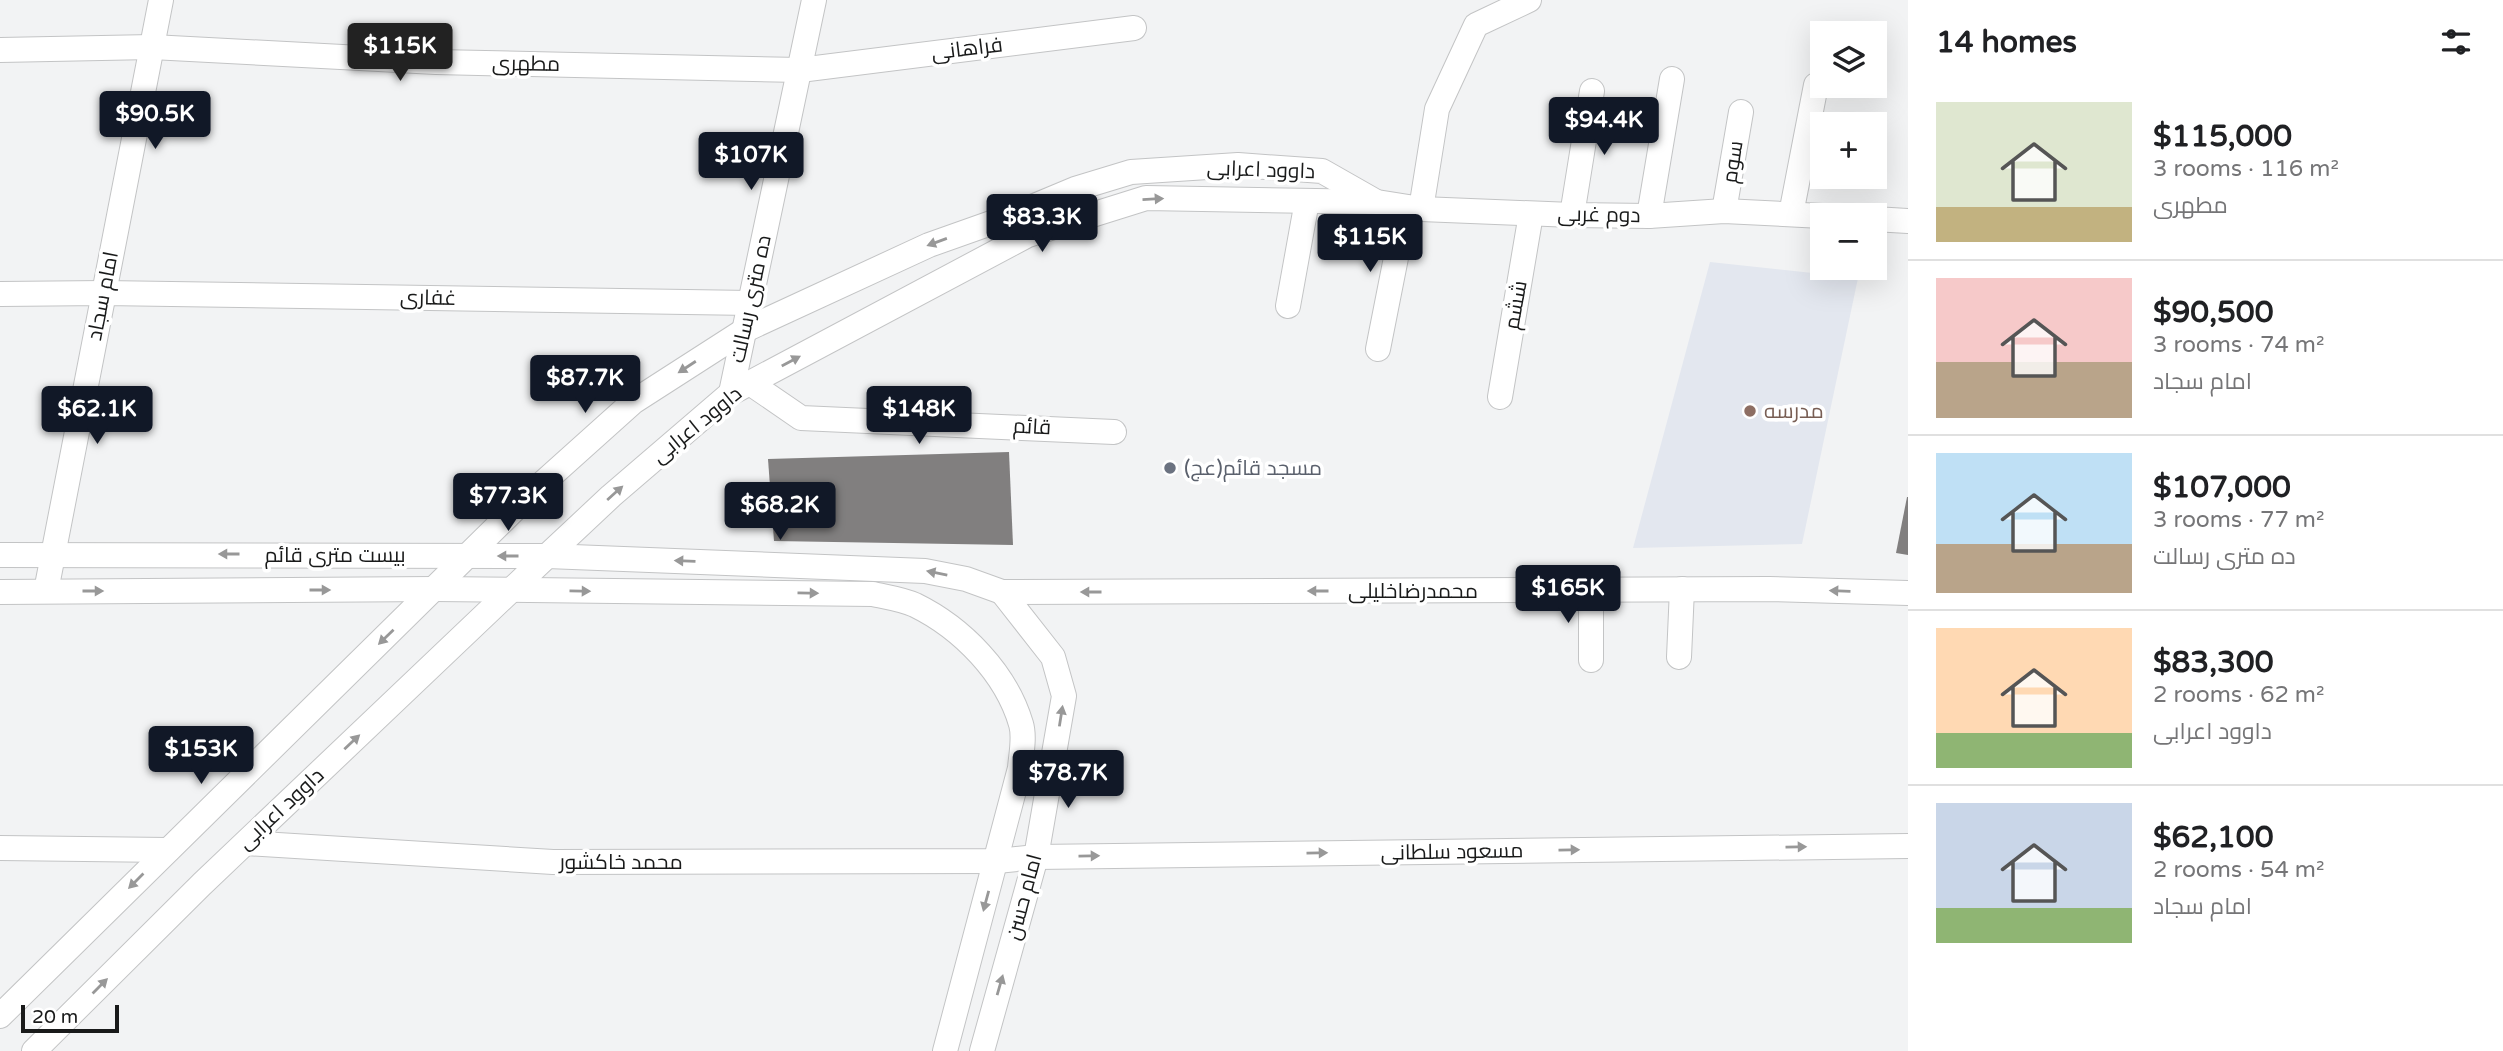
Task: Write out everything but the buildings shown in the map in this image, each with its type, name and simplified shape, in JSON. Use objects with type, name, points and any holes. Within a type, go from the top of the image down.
[{"type":"street","name":"امام سجاد","points":[[46,591],[161,0]]},
{"type":"street","name":"ده متری رسالت","points":[[741,388],[745,330],[814,0]]},
{"type":"street","points":[[1378,349],[1437,109],[1476,26],[1529,0]]},
{"type":"street","name":"فراهانی","points":[[800,70],[1134,28]]},
{"type":"street","name":"مطهری","points":[[0,50],[152,47],[436,62],[800,70]]},
{"type":"street","points":[[1649,216],[1672,79]]},
{"type":"street","points":[[1572,215],[1592,91]]},
{"type":"street","points":[[1791,214],[1813,98]]},
{"type":"street","name":"سوم","points":[[1724,211],[1741,112]]},
{"type":"street","name":"داوود اعرابی","points":[[0,1016],[526,498],[633,402],[745,330],[929,245],[1009,217],[1075,189],[1131,172],[1238,166],[1322,171],[1377,202]]},
{"type":"street","name":"داوود اعرابی","points":[[34,1051],[246,843],[547,556],[611,496],[741,388],[1028,235],[1146,198],[1377,202]]},
{"type":"street","points":[[1288,306],[1307,201]]},
{"type":"street","name":"دوم غربی","points":[[1377,202],[1413,208],[1531,214],[1649,216],[1724,211],[1810,215]]},
{"type":"street","name":"ششم","points":[[1500,397],[1531,214]]},
{"type":"street","points":[[1887,220],[1908,221]]},
{"type":"street","name":"غفاری","points":[[0,294],[104,293],[751,303]]},
{"type":"street","name":"قائم","points":[[741,388],[802,418],[1114,432]]},
{"type":"street","name":"بیست متری قائم","points":[[0,555],[547,556],[925,571],[966,579],[1002,592]]},
{"type":"street","name":"بیست متری قائم","points":[[0,592],[435,589],[873,594],[912,604],[962,636]]},
{"type":"street","points":[[1679,657],[1682,589]]},
{"type":"street","name":"محمدرضاخلیلی","points":[[1002,592],[1682,589],[1908,593]]},
{"type":"street","points":[[1591,590],[1591,660]]},
{"type":"street","name":"امام حسن","points":[[982,1051],[1036,857],[1064,696],[1053,657],[1002,592]]},
{"type":"street","name":"امام حسن","points":[[945,1051],[1020,768],[1022,727],[1007,693],[985,661],[962,636]]},
{"type":"street","name":"محمد خاکشور","points":[[246,843],[553,862],[997,861]]},
{"type":"street","name":"مسعود سلطانی","points":[[997,861],[1036,857],[1908,846]]},
{"type":"street","points":[[0,848],[168,850]]},
{"type":"shaded area","name":"مدرسه","points":[[1710,262],[1810,273],[1810,280],[1858,280],[1802,544],[1633,548]]},
{"type":"place","name":"مدرسه","points":[[1750,411]]},
{"type":"place","name":"مسجد قائم(عج)","points":[[1170,468]]}]
